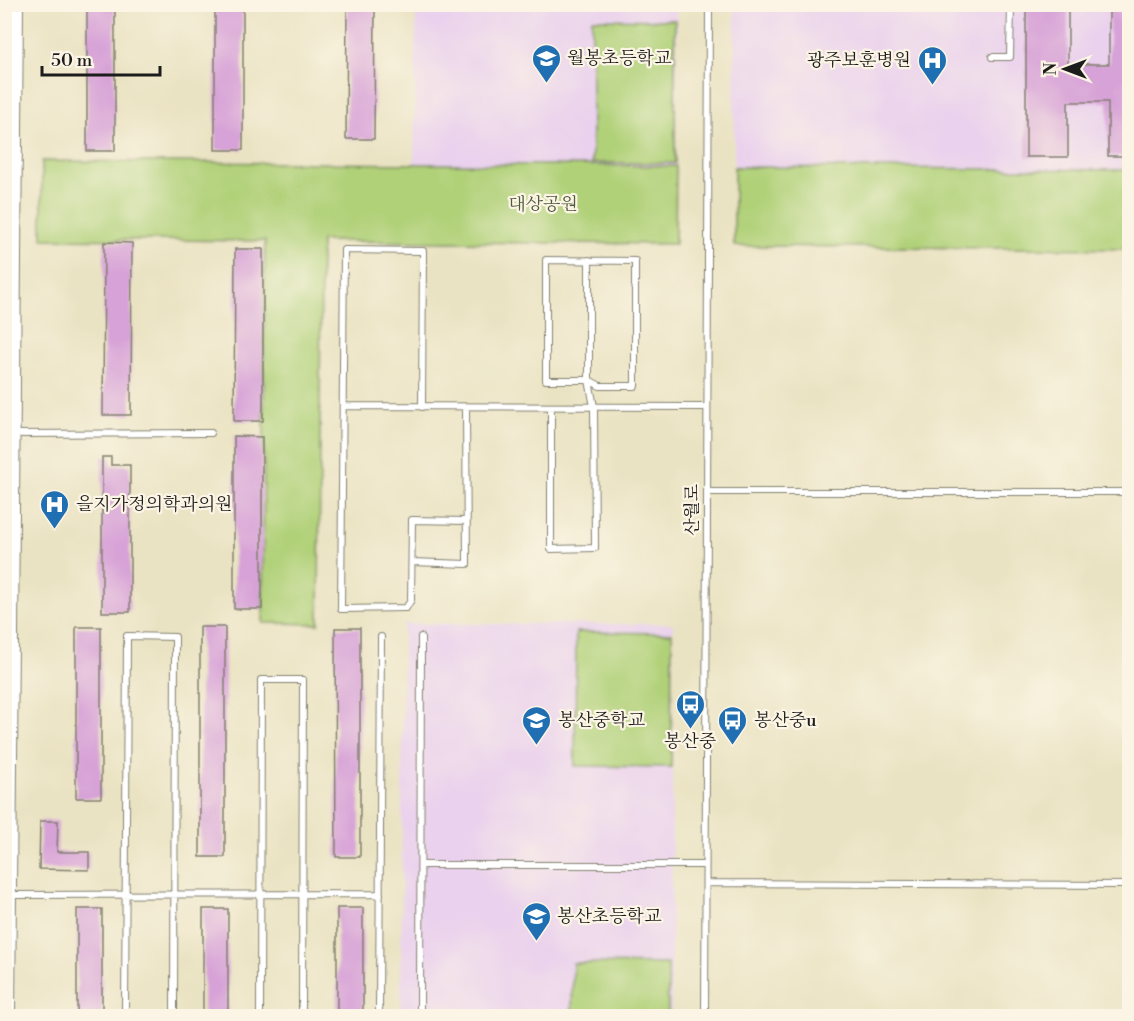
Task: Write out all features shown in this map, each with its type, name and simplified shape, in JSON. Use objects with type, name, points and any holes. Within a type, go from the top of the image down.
[{"type":"street","points":[[9,1017],[17,4]]},
{"type":"lane","name":"산월로","points":[[705,1017],[709,4]]},
{"type":"lane","points":[[992,57],[1010,57],[1011,4]]},
{"type":"lane","points":[[422,407],[423,251],[344,250],[341,609],[406,608],[411,600],[412,520],[467,521]]},
{"type":"lane","points":[[546,261],[635,261],[635,386],[600,386],[589,380],[546,380],[546,261]]},
{"type":"lane","points":[[551,407],[551,549],[595,548],[594,407],[589,380],[589,261]]},
{"type":"lane","points":[[343,406],[707,407]]},
{"type":"lane","points":[[412,562],[467,564],[466,407]]},
{"type":"lane","points":[[14,434],[211,433]]},
{"type":"lane","points":[[707,492],[1130,492]]},
{"type":"lane","points":[[125,1017],[127,636],[175,637],[174,1017]]},
{"type":"lane","points":[[379,1017],[381,637]]},
{"type":"lane","points":[[420,1017],[421,638]]},
{"type":"lane","points":[[260,1017],[261,680],[303,680],[302,1017]]},
{"type":"lane","points":[[421,865],[705,866]]},
{"type":"lane","points":[[706,883],[1130,885]]},
{"type":"lane","points":[[10,895],[380,894]]},
{"type":"shaded area","name":"월봉초등학교","points":[[416,5],[677,5],[676,166],[414,164]]},
{"type":"shaded area","name":"광주보훈병원","points":[[735,5],[1129,5],[1129,170],[734,167]]},
{"type":"shaded area","name":"봉산중학교","points":[[403,624],[673,624],[671,1016],[401,1016]]},
{"type":"green space","points":[[592,19],[675,20],[675,163],[592,163]]},
{"type":"green space","name":"대상공원","points":[[42,161],[676,166],[675,244],[321,241],[319,624],[263,623],[265,241],[42,239]]},
{"type":"green space","points":[[734,167],[1129,170],[1129,249],[734,246]]},
{"type":"green space","points":[[576,632],[672,633],[671,767],[575,766]]},
{"type":"green space","points":[[573,963],[668,964],[668,1016],[572,1016]]},
{"type":"building","points":[[87,4],[115,4],[115,151],[87,151]]},
{"type":"building","points":[[215,4],[243,4],[243,150],[215,150]]},
{"type":"building","points":[[347,4],[375,4],[374,139],[346,139]]},
{"type":"building","points":[[1026,8],[1068,8],[1068,64],[1109,64],[1109,9],[1130,9],[1130,156],[1108,156],[1108,102],[1068,102],[1068,157],[1026,157]]},
{"type":"building","points":[[104,242],[132,243],[131,415],[103,415]]},
{"type":"building","points":[[235,249],[263,249],[263,421],[234,421]]},
{"type":"building","points":[[234,436],[262,437],[262,609],[234,609]]},
{"type":"building","points":[[102,457],[111,457],[111,465],[130,465],[130,612],[102,612]]},
{"type":"building","points":[[76,627],[101,627],[101,798],[76,798]]},
{"type":"building","points":[[200,627],[225,627],[225,857],[200,857]]},
{"type":"building","points":[[335,628],[360,628],[360,857],[336,857]]},
{"type":"building","points":[[40,821],[58,821],[57,852],[89,852],[89,870],[39,869]]},
{"type":"building","points":[[337,908],[363,908],[363,1016],[337,1016]]},
{"type":"building","points":[[77,909],[102,909],[102,1016],[77,1016]]},
{"type":"building","points":[[203,909],[228,909],[228,1016],[203,1016]]},
{"type":"place","name":"월봉초등학교","points":[[546,84]]},
{"type":"place","name":"광주보훈병원","points":[[932,86]]},
{"type":"place","name":"을지가정의학과의원","points":[[55,530]]},
{"type":"place","name":"봉산중","points":[[690,730]]},
{"type":"place","name":"봉산중학교","points":[[537,746]]},
{"type":"place","name":"봉산중u","points":[[733,746]]},
{"type":"place","name":"봉산초등학교","points":[[536,942]]}]
